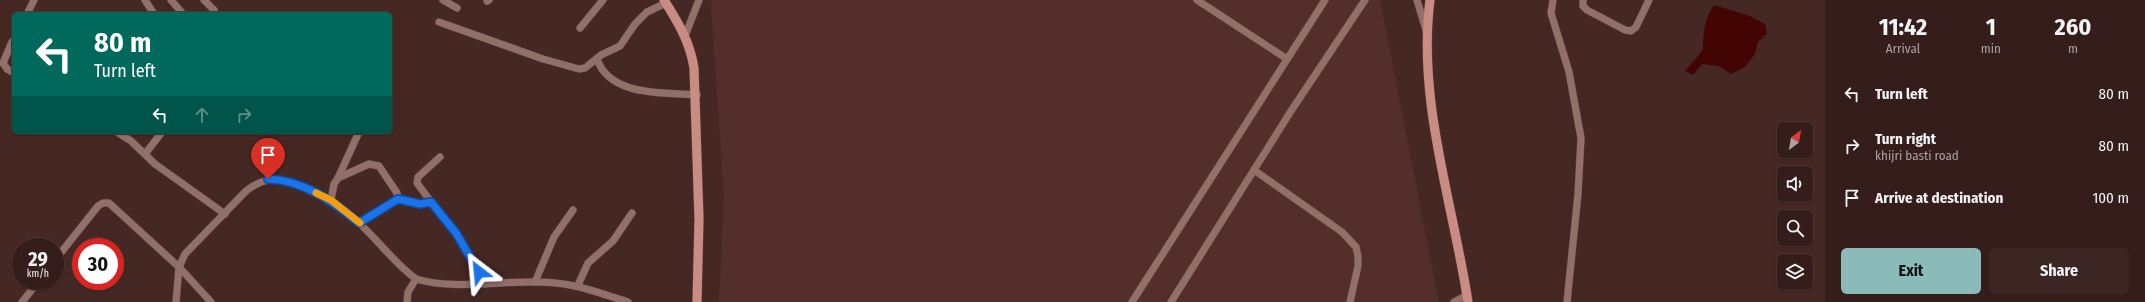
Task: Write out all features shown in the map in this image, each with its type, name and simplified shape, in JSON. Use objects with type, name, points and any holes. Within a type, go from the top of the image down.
[{"type":"main road","points":[[1430,0],[1426,30],[1427,62],[1435,129],[1467,298]]},
{"type":"main road","points":[[665,1],[685,36],[691,50],[697,95],[699,219],[697,302]]},
{"type":"street","points":[[28,12],[34,0]]},
{"type":"street","points":[[146,0],[153,12]]},
{"type":"street","points":[[171,0],[181,12]]},
{"type":"street","points":[[204,0],[214,10]]},
{"type":"street","points":[[443,0],[457,8]]},
{"type":"street","points":[[580,28],[603,0]]},
{"type":"street","points":[[685,36],[699,0]]},
{"type":"street","points":[[1197,0],[1287,59]]},
{"type":"street","points":[[1132,302],[1325,0]]},
{"type":"street","points":[[1171,302],[1254,170],[1365,0]]},
{"type":"street","points":[[1417,0],[1426,30]]},
{"type":"street","points":[[1553,0],[1551,13],[1569,72],[1581,138],[1578,194],[1567,302]]},
{"type":"street","points":[[1583,0],[1583,6],[1586,10],[1625,30],[1631,31],[1636,27],[1650,0]]},
{"type":"street","points":[[439,22],[543,59],[579,69],[590,66],[596,59],[620,46],[647,12],[665,1]]},
{"type":"street","points":[[12,42],[3,63],[6,69],[12,72]]},
{"type":"street","points":[[596,59],[603,70],[629,88],[697,95]]},
{"type":"street","points":[[122,134],[126,136],[155,164],[225,214]]},
{"type":"street","points":[[145,154],[160,134]]},
{"type":"street","points":[[331,200],[334,184],[358,134]]},
{"type":"street","points":[[440,157],[417,180],[431,202],[456,233],[485,284]]},
{"type":"street","points":[[338,178],[369,164],[376,164],[397,193],[398,199]]},
{"type":"street","points":[[1254,170],[1342,232],[1353,243],[1358,256],[1358,266],[1350,302]]},
{"type":"street","points":[[176,302],[179,267],[185,254],[194,243],[256,184],[268,179],[288,182],[331,200],[359,223],[416,279],[426,282],[485,284],[535,282],[578,285],[628,302]]},
{"type":"street","points":[[359,223],[398,199],[420,204],[431,202]]},
{"type":"street","points":[[64,249],[98,206],[103,203],[109,204],[116,208],[179,267],[211,302]]},
{"type":"street","points":[[535,282],[554,237],[573,210]]},
{"type":"street","points":[[578,285],[588,263],[610,244],[632,213]]},
{"type":"street","points":[[407,302],[408,292],[416,279]]},
{"type":"street","points":[[22,302],[32,290]]},
{"type":"street","points":[[1454,302],[1467,298]]},
{"type":"shaded area","points":[[714,0],[1380,0],[1439,302],[719,302],[724,196],[711,5]]},
{"type":"shaded area","points":[[1714,5],[1750,16],[1765,24],[1767,34],[1758,42],[1755,54],[1745,67],[1731,74],[1719,66],[1702,64],[1693,75],[1685,71],[1703,50],[1705,26],[1708,15]]},
{"type":"slow traffic","points":[[316,193],[331,200],[360,223]]},
{"type":"route","points":[[268,179],[288,182],[319,194],[331,200],[359,223],[398,199],[420,204],[431,202],[456,233],[479,272]]}]
